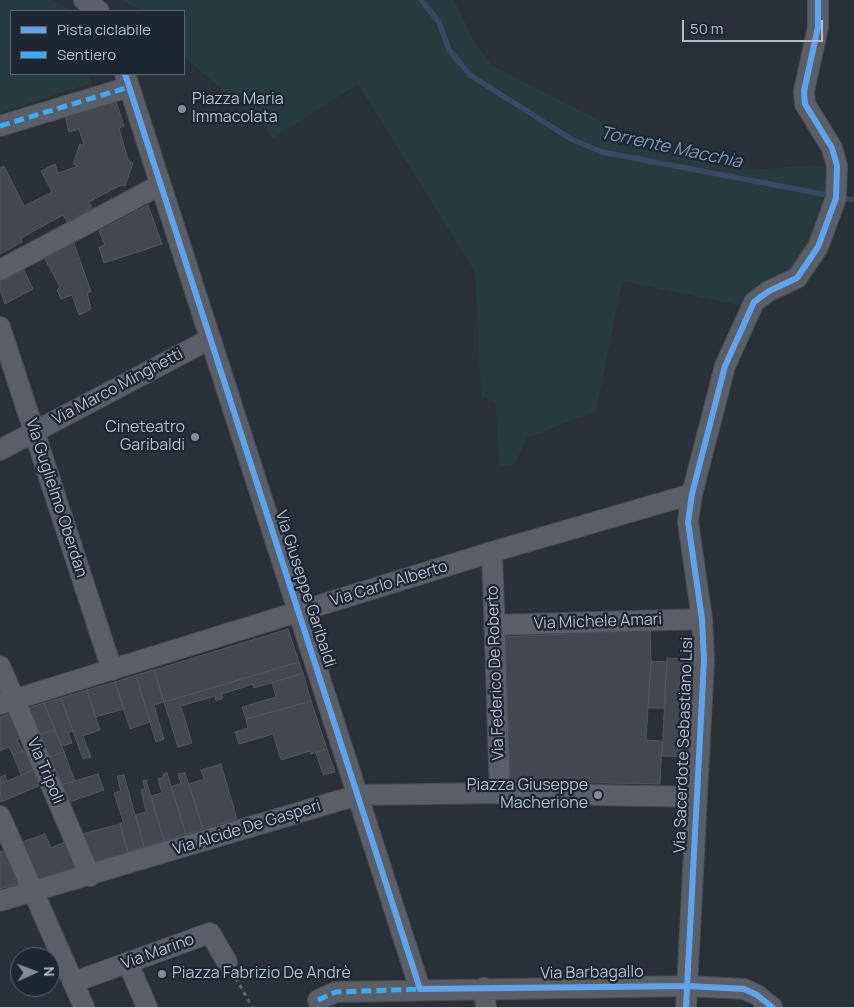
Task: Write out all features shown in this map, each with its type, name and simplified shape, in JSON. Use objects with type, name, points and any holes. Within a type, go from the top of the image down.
[{"type":"street","points":[[84,0],[97,10]]},
{"type":"street","name":"Via Sacerdote Sebastiano Lisi","points":[[686,1007],[704,660],[702,619],[688,522],[692,494],[725,366],[754,302],[769,291],[797,278],[818,247],[836,198],[837,166],[832,148],[805,104],[804,91],[818,27],[818,0]]},
{"type":"street","points":[[0,126],[127,80]]},
{"type":"street","name":"Via Giuseppe Garibaldi","points":[[127,80],[420,990]]},
{"type":"street","points":[[0,270],[139,197],[162,191]]},
{"type":"street","name":"Via Guglielmo Oberdan","points":[[0,327],[112,670]]},
{"type":"street","name":"Via Marco Minghetti","points":[[0,450],[210,339]]},
{"type":"street","name":"Via Carlo Alberto","points":[[7,702],[492,552],[692,494]]},
{"type":"street","name":"Via Federico De Roberto","points":[[492,552],[500,793]]},
{"type":"street","name":"Via Michele Amari","points":[[494,625],[702,619]]},
{"type":"street","name":"Via Tripoli","points":[[0,666],[7,702],[90,876]]},
{"type":"street","name":"Via Alcide De Gasperi","points":[[0,901],[90,876],[358,795],[500,793],[696,797]]},
{"type":"street","points":[[0,816],[84,1007]]},
{"type":"street","name":"Via Marino","points":[[74,982],[210,933],[227,962]]},
{"type":"street","points":[[128,963],[147,1007]]},
{"type":"street","name":"Via Barbagallo","points":[[318,1000],[336,992],[420,990],[489,994],[688,986],[744,989],[758,995],[772,1007]]},
{"type":"path","points":[[227,962],[252,1007]]},
{"type":"green space","points":[[0,0],[53,0],[69,10],[10,10],[10,75],[90,75],[92,83],[0,113]]},
{"type":"green space","points":[[122,0],[454,0],[475,43],[493,66],[633,138],[693,159],[749,170],[813,165],[829,167],[830,193],[812,238],[792,273],[743,306],[622,281],[596,411],[527,438],[515,464],[500,466],[495,402],[481,396],[475,272],[358,84],[272,139],[262,123],[185,58],[185,10],[140,10]]},
{"type":"building","points":[[116,101],[124,126],[119,128],[128,160],[133,163],[125,186],[121,185],[89,202],[92,208],[67,222],[63,215],[21,238],[22,242],[0,254],[0,168],[4,166],[24,206],[52,192],[41,171],[55,164],[58,173],[78,166],[73,164],[80,144],[84,146],[79,129],[69,132],[65,117]]},
{"type":"building","points":[[148,205],[162,244],[104,263],[99,247],[105,245],[99,231]]},
{"type":"building","points":[[74,243],[91,292],[87,293],[91,309],[79,315],[72,295],[61,299],[57,290],[60,287],[45,259]]},
{"type":"building","points":[[24,270],[33,289],[5,304],[0,290],[0,282]]},
{"type":"building","points":[[288,629],[299,662],[164,702],[154,670]]},
{"type":"building","points":[[650,630],[651,661],[646,740],[662,741],[660,784],[509,781],[504,637]]},
{"type":"building","points":[[667,658],[696,660],[691,757],[662,756]]},
{"type":"building","points":[[651,661],[667,662],[664,708],[648,708]]},
{"type":"building","points":[[299,662],[303,673],[254,688],[253,684],[222,694],[223,698],[216,701],[215,696],[181,706],[192,743],[178,747],[164,702]]},
{"type":"building","points":[[154,670],[164,702],[154,705],[164,739],[156,742],[136,675]]},
{"type":"building","points":[[303,673],[311,701],[246,719],[242,707],[276,697],[272,683]]},
{"type":"building","points":[[136,675],[150,722],[130,729],[115,682]]},
{"type":"building","points":[[115,682],[124,709],[95,717],[87,690]]},
{"type":"building","points":[[87,690],[100,730],[83,736],[91,757],[83,759],[61,698]]},
{"type":"building","points":[[61,698],[73,731],[68,733],[72,743],[62,746],[44,703]]},
{"type":"building","points":[[311,701],[327,749],[311,754],[310,751],[281,760],[273,734],[239,744],[235,732],[248,728],[246,719]]},
{"type":"building","points":[[44,703],[55,730],[35,736],[24,709]]},
{"type":"building","points":[[11,713],[23,738],[17,740],[23,751],[13,755],[9,747],[0,751],[0,717]]},
{"type":"building","points":[[55,730],[64,752],[45,759],[35,736]]},
{"type":"building","points":[[27,749],[36,769],[21,775],[13,755]]},
{"type":"building","points":[[327,749],[335,772],[323,775],[316,753]]},
{"type":"building","points":[[64,752],[75,781],[57,786],[45,759]]},
{"type":"building","points":[[221,764],[237,819],[203,829],[189,784],[204,779],[201,770]]},
{"type":"building","points":[[36,769],[43,784],[1,802],[0,784]]},
{"type":"building","points":[[167,773],[186,834],[164,841],[151,796],[162,793],[158,779],[164,777],[163,774]]},
{"type":"building","points":[[185,773],[203,829],[186,834],[171,787],[181,783],[178,774]]},
{"type":"building","points":[[98,774],[104,790],[64,804],[57,786]]},
{"type":"building","points":[[5,775],[7,781],[0,784],[0,777]]},
{"type":"building","points":[[124,775],[144,847],[128,852],[120,824],[123,821],[114,793],[121,791],[117,776]]},
{"type":"building","points":[[146,780],[164,841],[144,847],[136,815],[146,812],[141,790],[145,789],[143,781]]},
{"type":"building","points":[[120,824],[128,852],[90,863],[78,835]]},
{"type":"building","points":[[45,834],[51,848],[68,841],[80,867],[35,880],[19,843]]},
{"type":"building","points":[[8,848],[23,882],[0,889],[0,852]]},
{"type":"waterway","name":"Torrente Macchia","points":[[421,0],[439,22],[449,50],[470,75],[571,139],[602,152],[854,200]]},
{"type":"marked path","points":[[0,126],[129,87]]},
{"type":"marked path","points":[[318,1000],[336,992],[420,989]]},
{"type":"cycle path","points":[[686,1007],[704,660],[702,619],[688,522],[692,494],[725,366],[754,302],[769,291],[797,278],[818,247],[836,198],[837,166],[832,148],[805,104],[804,91],[818,27],[818,0]]},
{"type":"cycle path","points":[[125,75],[420,989],[688,986],[744,989],[757,995],[772,1007]]},
{"type":"place","name":"Piazza Maria Immacolata","points":[[182,109]]},
{"type":"place","name":"Cineteatro Garibaldi","points":[[195,437]]},
{"type":"place","name":"Piazza Giuseppe Macherione","points":[[598,795]]},
{"type":"place","name":"Piazza Fabrizio De Andrè","points":[[162,974]]}]
